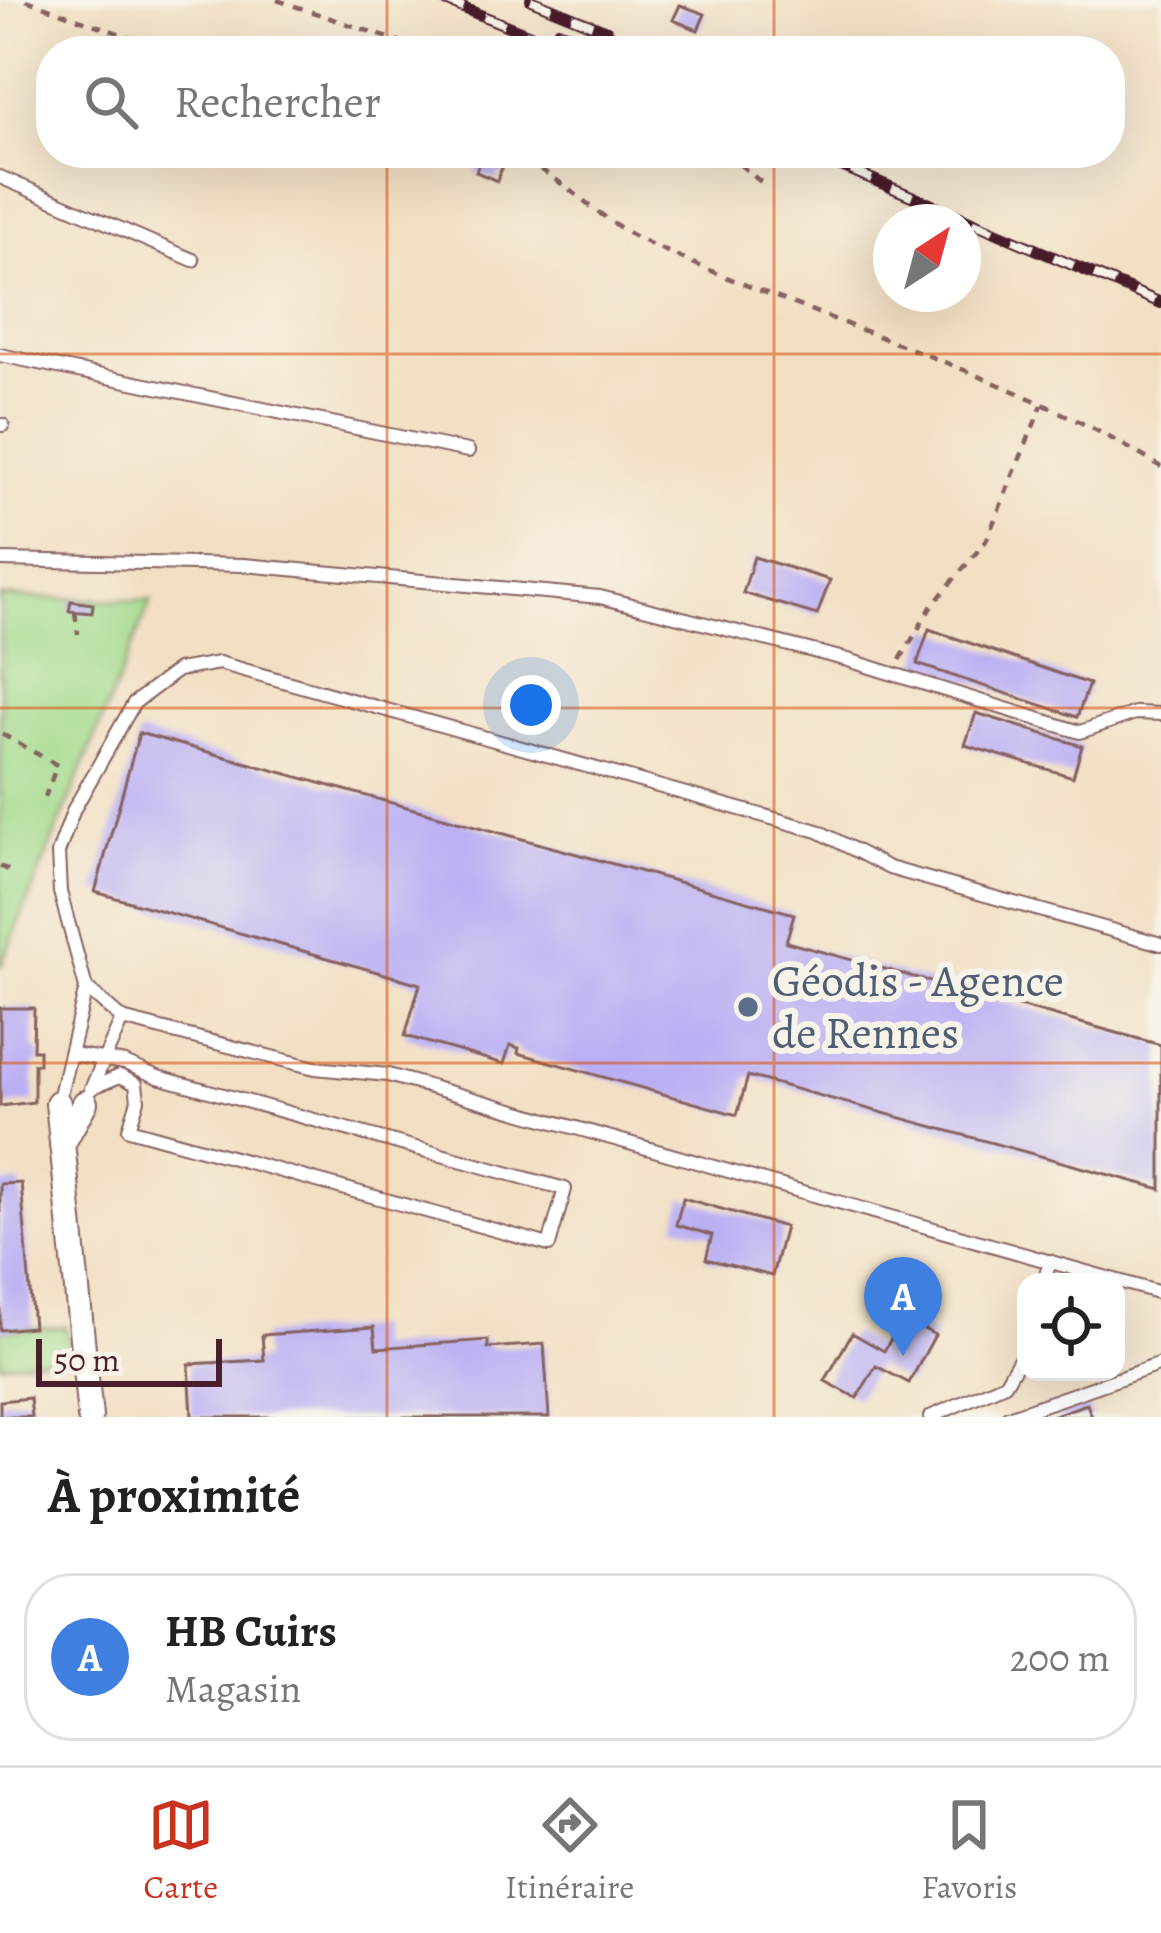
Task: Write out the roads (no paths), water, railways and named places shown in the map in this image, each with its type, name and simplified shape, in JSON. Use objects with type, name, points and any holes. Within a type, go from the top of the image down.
[{"type":"street","points":[[61,1147],[88,1096]]},
{"type":"street","points":[[58,1103],[90,1417]]},
{"type":"lane","points":[[0,177],[193,260]]},
{"type":"lane","points":[[0,356],[468,451]]},
{"type":"lane","points":[[0,560],[244,566],[600,597],[894,674],[1080,732],[1135,713],[1161,714]]},
{"type":"lane","points":[[58,1103],[86,988],[59,892],[58,853],[74,809],[134,703],[178,670],[220,663],[818,831],[889,868],[1161,944]]},
{"type":"lane","points":[[86,988],[122,1019],[315,1069],[388,1075],[1161,1294]]},
{"type":"lane","points":[[88,1096],[108,1061],[122,1019]]},
{"type":"lane","points":[[72,1054],[566,1189],[549,1244],[129,1129],[136,1084],[120,1076],[88,1096]]},
{"type":"lane","points":[[1047,1273],[1050,1261]]},
{"type":"lane","points":[[930,1417],[1005,1384],[1017,1363]]},
{"type":"lane","points":[[1008,1417],[1161,1364]]},
{"type":"railway","points":[[443,0],[533,36]]},
{"type":"railway","points":[[531,0],[607,31]]},
{"type":"railway","points":[[558,31],[570,36]]},
{"type":"railway","points":[[846,168],[1161,303]]},
{"type":"place","name":"Géodis - Agence de Rennes","points":[[748,1007]]},
{"type":"place","name":"HB Cuirs","points":[[903,1356]]}]
